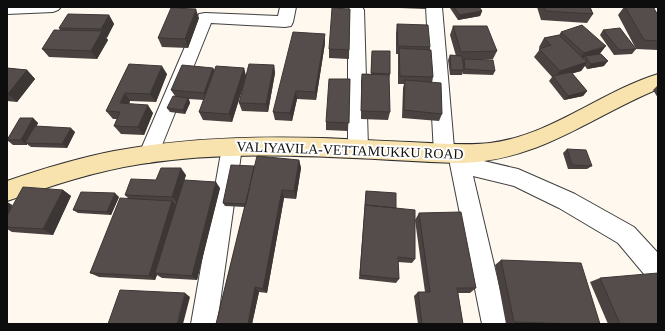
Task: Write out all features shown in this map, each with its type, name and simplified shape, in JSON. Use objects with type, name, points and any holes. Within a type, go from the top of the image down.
[{"type":"street","points":[[7,9],[53,7]]},
{"type":"street","points":[[149,154],[205,18],[285,22],[288,7]]},
{"type":"street","points":[[434,7],[455,157],[495,324]]},
{"type":"street","points":[[356,10],[358,148]]},
{"type":"street","name":"VALIYAVILA-VETTAMUKKU ROAD","points":[[7,191],[48,177],[113,160],[194,149],[232,147],[358,148],[455,157],[501,150],[535,141],[581,119],[636,89],[658,81]]},
{"type":"street","points":[[204,324],[232,147]]},
{"type":"street","points":[[455,157],[518,178],[567,201],[626,235],[658,271]]},
{"type":"building","points":[[454,7],[479,7],[482,11],[459,15]]},
{"type":"building","points":[[544,7],[590,7],[593,14],[546,11]]},
{"type":"building","points":[[625,7],[653,7],[658,15],[658,41],[644,40]]},
{"type":"building","points":[[171,8],[196,9],[185,39],[158,38]]},
{"type":"building","points":[[332,8],[350,9],[349,50],[329,49]]},
{"type":"building","points":[[68,14],[109,15],[101,29],[59,28]]},
{"type":"building","points":[[397,24],[428,25],[430,47],[398,46]]},
{"type":"building","points":[[582,25],[606,46],[584,53],[561,32]]},
{"type":"building","points":[[453,26],[487,26],[497,51],[461,52]]},
{"type":"building","points":[[620,28],[636,49],[619,50],[603,30]]},
{"type":"building","points":[[54,30],[102,31],[91,51],[42,49]]},
{"type":"building","points":[[293,32],[325,34],[315,92],[296,91],[290,113],[273,112]]},
{"type":"building","points":[[559,35],[587,62],[560,71],[539,49],[551,45],[544,38]]},
{"type":"building","points":[[399,48],[431,50],[433,77],[400,76]]},
{"type":"building","points":[[372,51],[390,51],[390,74],[371,73]]},
{"type":"building","points":[[601,54],[608,61],[591,64],[585,56]]},
{"type":"building","points":[[450,55],[462,56],[464,70],[451,70]]},
{"type":"building","points":[[464,59],[493,60],[495,71],[465,69]]},
{"type":"building","points":[[129,64],[162,66],[150,94],[125,93],[120,103],[148,105],[138,127],[114,126],[120,112],[106,111]]},
{"type":"building","points":[[249,64],[274,65],[266,104],[239,103]]},
{"type":"building","points":[[182,65],[213,68],[204,93],[171,90]]},
{"type":"building","points":[[216,66],[244,68],[229,114],[199,112]]},
{"type":"building","points":[[7,68],[27,70],[8,94],[7,94]]},
{"type":"building","points":[[571,72],[587,91],[568,96],[553,76]]},
{"type":"building","points":[[362,74],[389,75],[390,112],[361,111]]},
{"type":"building","points":[[329,79],[350,79],[349,123],[326,122]]},
{"type":"building","points":[[405,80],[441,83],[442,114],[404,110]]},
{"type":"building","points":[[173,96],[188,98],[183,110],[167,108]]},
{"type":"building","points":[[20,118],[33,118],[21,140],[7,140]]},
{"type":"building","points":[[35,126],[71,128],[62,144],[25,143]]},
{"type":"building","points":[[567,149],[586,150],[592,166],[572,165]]},
{"type":"building","points":[[257,156],[299,160],[294,191],[282,190],[263,289],[255,287],[248,324],[216,324]]},
{"type":"building","points":[[231,165],[254,166],[246,204],[223,203]]},
{"type":"building","points":[[161,168],[181,168],[172,197],[125,195],[131,179],[156,180]]},
{"type":"building","points":[[184,180],[216,182],[192,276],[155,273]]},
{"type":"building","points":[[23,187],[63,190],[43,229],[7,227],[7,216]]},
{"type":"building","points":[[366,191],[396,193],[396,208],[365,205]]},
{"type":"building","points":[[81,192],[115,193],[107,212],[73,210]]},
{"type":"building","points":[[120,198],[172,201],[149,276],[90,273]]},
{"type":"building","points":[[365,205],[415,210],[415,259],[398,257],[399,279],[360,275]]},
{"type":"building","points":[[461,212],[476,288],[457,288],[463,324],[422,324],[418,292],[430,292],[419,213]]},
{"type":"building","points":[[501,260],[581,263],[600,324],[514,322]]},
{"type":"building","points":[[658,273],[658,324],[620,324],[600,278]]},
{"type":"building","points":[[120,290],[185,293],[177,324],[108,324]]}]
